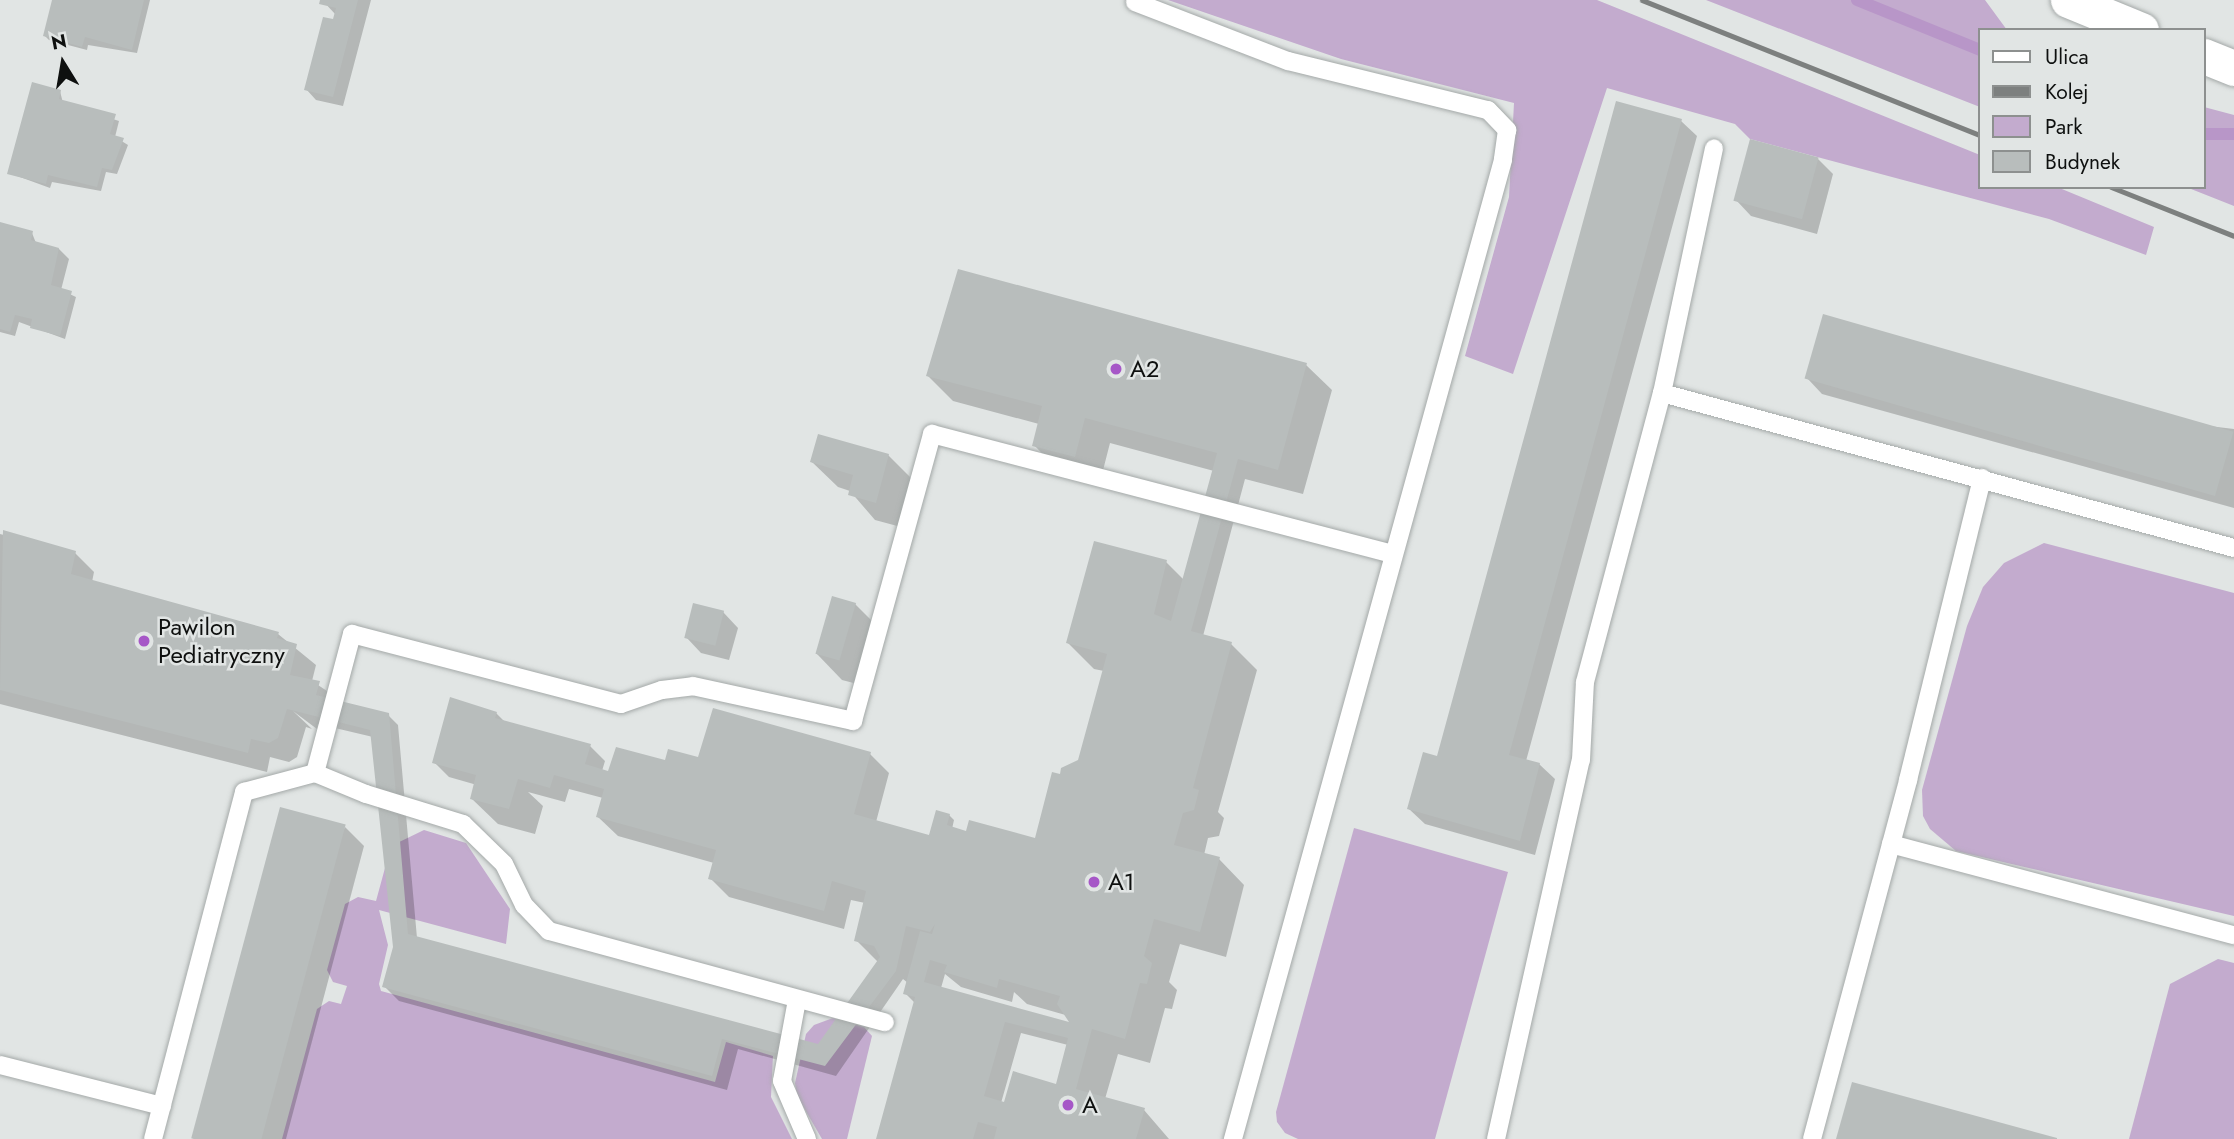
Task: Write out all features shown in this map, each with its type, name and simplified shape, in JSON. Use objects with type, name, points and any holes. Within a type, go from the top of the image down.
[{"type":"street","points":[[2067,0],[2136,28]]},
{"type":"street","points":[[2206,57],[2234,68]]},
{"type":"lane","points":[[1135,2],[1288,61],[1488,110],[1507,130],[1503,160],[1233,1139]]},
{"type":"lane","points":[[1496,1139],[1581,760],[1585,682],[1662,393],[1714,148]]},
{"type":"lane","points":[[1662,393],[2234,548]]},
{"type":"lane","points":[[315,773],[352,634],[621,704],[662,690],[693,686],[853,721],[932,434],[1393,554]]},
{"type":"lane","points":[[1812,1139],[1891,844],[1982,478]]},
{"type":"lane","points":[[153,1139],[244,792],[315,773],[366,794],[463,824],[504,864],[524,905],[549,931],[885,1022]]},
{"type":"lane","points":[[1891,844],[2234,935]]},
{"type":"lane","points":[[797,1000],[782,1081],[807,1139]]},
{"type":"lane","points":[[0,1065],[162,1105]]},
{"type":"green space","points":[[1168,0],[1597,0],[1979,155],[1979,189],[2062,189],[2154,227],[2146,255],[2049,219],[1750,139],[1735,124],[1607,88],[1513,374],[1465,356],[1509,197],[1514,103],[1341,59]]},
{"type":"green space","points":[[1706,0],[1985,0],[2006,28],[1979,28],[1979,107]]},
{"type":"green space","points":[[2206,108],[2234,115],[2234,206],[2191,189],[2206,189]]},
{"type":"green space","points":[[2044,543],[2234,593],[2234,916],[1956,851],[1930,829],[1923,816],[1922,790],[1967,626],[1983,587],[2004,563]]},
{"type":"green space","points":[[1354,828],[1508,872],[1435,1139],[1298,1139],[1285,1133],[1277,1122],[1276,1112]]},
{"type":"green space","points":[[424,830],[466,843],[510,909],[506,944],[379,910],[388,945],[379,984],[381,991],[715,1082],[726,1042],[773,1056],[771,1097],[792,1139],[282,1139],[317,1009],[329,1001],[341,1004],[347,986],[333,982],[327,970],[345,904],[358,897],[376,901],[391,846]]},
{"type":"green space","points":[[2218,959],[2234,963],[2234,1139],[2129,1139],[2170,984]]},
{"type":"green space","points":[[833,1018],[864,1027],[872,1036],[847,1139],[822,1139],[797,1096],[795,1083],[806,1034],[814,1025]]},
{"type":"building","points":[[52,0],[144,0],[132,50],[85,37],[82,47],[43,36]]},
{"type":"building","points":[[320,0],[358,0],[333,97],[304,90],[323,17],[333,19],[336,8],[319,4]]},
{"type":"building","points":[[32,82],[61,90],[59,99],[116,114],[110,134],[124,138],[112,170],[102,168],[97,187],[48,175],[46,184],[7,174]]},
{"type":"building","points":[[1616,101],[1682,119],[1509,755],[1540,763],[1520,841],[1407,809],[1423,752],[1437,756]]},
{"type":"building","points":[[1750,139],[1819,157],[1802,219],[1733,201]]},
{"type":"building","points":[[0,222],[33,231],[31,240],[59,248],[51,285],[72,291],[60,336],[30,328],[32,319],[15,315],[10,332],[0,329]]},
{"type":"building","points":[[958,269],[1307,363],[1278,470],[1238,459],[1191,631],[1232,642],[1193,788],[1199,790],[1194,810],[1183,813],[1174,845],[1220,857],[1200,932],[1154,919],[1144,956],[1152,963],[1147,984],[1140,983],[1125,1039],[1092,1029],[1076,1089],[1145,1108],[1136,1139],[994,1139],[997,1127],[978,1122],[973,1139],[876,1139],[915,997],[903,994],[920,931],[932,934],[935,924],[930,932],[906,926],[896,971],[825,1066],[722,1039],[712,1076],[382,987],[393,947],[370,730],[287,709],[278,738],[269,743],[251,739],[248,753],[0,690],[3,530],[76,551],[71,574],[279,632],[277,638],[297,644],[290,675],[320,681],[316,695],[389,713],[408,934],[818,1044],[880,957],[874,946],[854,941],[866,891],[832,881],[824,911],[708,879],[716,850],[596,817],[604,789],[554,775],[550,788],[518,779],[509,809],[470,799],[476,775],[432,763],[450,697],[497,712],[495,718],[591,744],[585,764],[608,771],[616,747],[665,760],[668,749],[698,757],[713,708],[871,752],[854,814],[929,835],[936,810],[950,814],[947,825],[966,831],[969,820],[1035,838],[1052,772],[1060,774],[1061,768],[1078,760],[1107,654],[1066,643],[1094,541],[1167,560],[1154,614],[1171,621],[1217,453],[1085,418],[1075,457],[1032,446],[1042,406],[926,376]],"holes":[[[930,960],[947,965],[944,972],[997,988],[999,979],[1060,996],[1057,1004],[1069,1022],[924,982]],[[1005,1022],[1068,1038],[1056,1084],[1013,1071],[1004,1102],[984,1096]]]},
{"type":"building","points":[[1823,314],[2233,432],[2215,496],[1805,378]]},
{"type":"building","points":[[818,434],[889,454],[876,503],[848,495],[853,475],[810,462]]},
{"type":"building","points":[[832,596],[856,603],[839,661],[815,654]]},
{"type":"building","points":[[693,603],[724,611],[715,646],[684,638]]},
{"type":"building","points":[[280,807],[346,825],[261,1139],[191,1138]]},
{"type":"building","points":[[1852,1082],[2057,1138],[2057,1139],[1836,1139]]},
{"type":"waterway","points":[[1857,0],[1979,50]]},
{"type":"waterway","points":[[2206,134],[2234,134]]},
{"type":"railway","points":[[1642,0],[1979,135]]},
{"type":"railway","points":[[2116,189],[2234,236]]},
{"type":"place","name":"A2","points":[[1116,369]]},
{"type":"place","name":"Pawilon Pediatryczny","points":[[144,641]]},
{"type":"place","name":"A1","points":[[1094,882]]},
{"type":"place","name":"A","points":[[1068,1105]]}]
